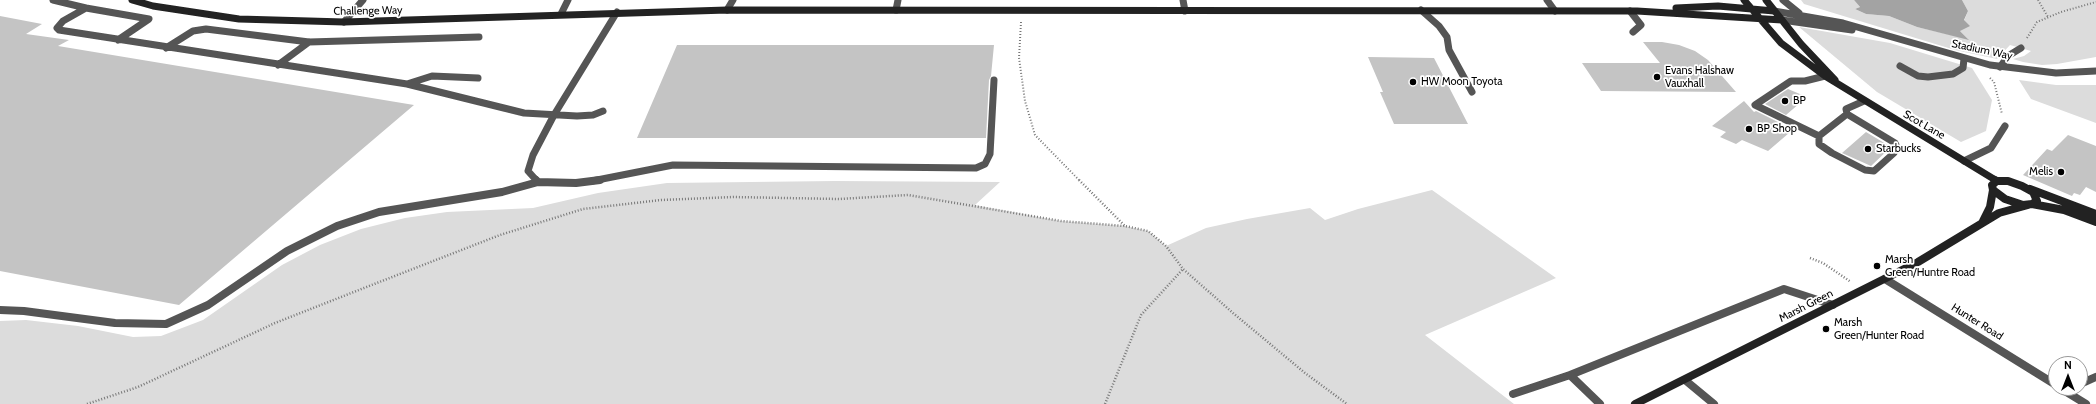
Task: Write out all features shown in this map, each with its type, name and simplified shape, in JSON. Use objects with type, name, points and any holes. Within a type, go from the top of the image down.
[{"type":"street","points":[[53,0],[86,8],[146,17],[149,19],[118,40]]},
{"type":"street","name":"Challenge Way","points":[[132,0],[154,6],[239,19],[344,22],[617,12],[727,10],[1634,11],[1758,18]]},
{"type":"street","points":[[344,22],[363,0]]},
{"type":"street","points":[[561,14],[568,0]]},
{"type":"street","points":[[727,10],[733,0]]},
{"type":"street","points":[[896,10],[898,0]]},
{"type":"street","points":[[1183,0],[1185,11]]},
{"type":"street","points":[[1547,0],[1555,11]]},
{"type":"street","name":"Scot Lane","points":[[1744,0],[1749,8],[1781,43],[1825,76],[1998,181]]},
{"type":"street","name":"Scot Lane","points":[[1766,0],[1841,86]]},
{"type":"street","name":"Stadium Way","points":[[1783,0],[1796,11],[1810,17]]},
{"type":"street","name":"Challenge Way","points":[[1634,11],[1700,6],[1749,8]]},
{"type":"street","points":[[86,8],[57,28],[59,30],[166,48],[407,84],[524,113],[577,116],[593,115],[603,111]]},
{"type":"street","points":[[1749,8],[1774,10]]},
{"type":"street","points":[[1421,10],[1439,26],[1447,38],[1449,50],[1472,92]]},
{"type":"street","name":"Stadium Way","points":[[1774,10],[1843,23],[1964,59],[2000,67],[2056,73],[2096,71]]},
{"type":"street","points":[[1633,32],[1641,25],[1634,11]]},
{"type":"street","points":[[538,182],[528,171],[533,155],[554,115],[617,12]]},
{"type":"street","points":[[1758,18],[1782,20]]},
{"type":"street","name":"Stadium Way","points":[[1782,20],[1867,31]]},
{"type":"street","points":[[166,48],[193,31],[206,28],[309,42],[479,37]]},
{"type":"street","points":[[278,65],[309,42]]},
{"type":"street","points":[[2000,67],[2008,56],[2021,48]]},
{"type":"street","points":[[1900,66],[1918,76],[1953,74],[1963,68],[1964,59]]},
{"type":"street","points":[[407,84],[421,78],[432,76],[478,78]]},
{"type":"street","points":[[1819,136],[1755,105],[1791,81],[1805,81],[1825,76]]},
{"type":"street","points":[[0,310],[24,311],[114,323],[166,324],[208,305],[287,251],[337,226],[380,212],[502,192],[538,182],[583,183],[673,165],[976,168],[985,164],[990,154],[994,80]]},
{"type":"street","points":[[1847,114],[1819,136],[1818,144],[1865,170],[1874,171],[1894,153],[1897,147],[1895,143],[1854,120],[1847,114],[1846,108],[1864,101]]},
{"type":"street","points":[[1964,161],[1991,148],[2005,126]]},
{"type":"street","points":[[1983,221],[1990,207],[1993,190],[1992,185],[1998,181],[2008,181],[2096,214]]},
{"type":"street","points":[[2022,186],[2036,195],[2037,201],[2030,205]]},
{"type":"street","points":[[1993,190],[2005,199],[2030,205],[2064,210],[2096,222]]},
{"type":"street","name":"Marsh Green","points":[[1635,404],[1918,262],[1983,221],[1999,213],[2030,205]]},
{"type":"street","name":"Hunter Road","points":[[1885,279],[2048,379]]},
{"type":"street","points":[[1513,394],[1570,375],[1784,289],[1833,305]]},
{"type":"street","points":[[1570,375],[1600,404]]},
{"type":"street","points":[[1685,380],[1714,404]]},
{"type":"street","name":"Hunter Road","points":[[2074,396],[2086,404]]},
{"type":"path","points":[[2038,0],[2048,17]]},
{"type":"path","points":[[2021,48],[2037,22],[2048,17],[2096,2]]},
{"type":"path","points":[[1021,10],[1019,58],[1025,101],[1035,135],[1125,226]]},
{"type":"path","points":[[1990,65],[1990,76],[1994,82],[2005,126]]},
{"type":"path","points":[[87,404],[138,387],[275,323],[364,288],[500,235],[583,209],[661,200],[733,196],[839,199],[908,195],[1061,221],[1125,226],[1148,231],[1166,246],[1183,269],[1233,313],[1305,373],[1347,404]]},
{"type":"path","points":[[1810,258],[1835,270],[1863,290]]},
{"type":"path","points":[[1105,404],[1141,315],[1183,269]]},
{"type":"shaded area","points":[[1801,0],[1854,0],[1860,7],[1855,9],[1866,14],[1889,16],[1917,27],[1968,39],[1960,31],[1968,11],[1962,0],[2096,0],[2096,57],[2057,64],[2042,65],[2013,59],[2024,56],[2031,51],[2010,45],[1997,59],[1955,50],[1804,4]]},
{"type":"shaded area","points":[[1854,0],[1962,0],[1968,11],[1964,20],[1970,26],[1960,31],[1969,40],[1917,27],[1889,16],[1866,14],[1855,9],[1860,7]]},
{"type":"shaded area","points":[[1799,27],[1890,43],[1972,68],[1992,100],[1986,131],[1961,142],[1877,92]]},
{"type":"shaded area","points":[[2019,80],[2056,85],[2096,85],[2096,123],[2031,99]]},
{"type":"shaded area","points":[[835,181],[1000,182],[975,205],[1061,221],[1125,226],[1148,231],[1166,246],[1206,228],[1247,219],[1310,208],[1325,220],[1358,209],[1432,190],[1556,278],[1425,335],[1514,404],[0,404],[0,321],[26,320],[78,326],[133,337],[161,336],[203,320],[282,265],[320,245],[361,229],[405,218],[447,212],[533,208],[598,193],[667,183]]},
{"type":"building","points":[[0,16],[42,24],[26,34],[69,40],[58,46],[414,105],[179,305],[0,271]]},
{"type":"building","name":"Evans Halshaw Vauxhall","points":[[1643,42],[1662,42],[1679,45],[1695,51],[1708,60],[1736,92],[1601,91],[1582,63],[1660,63]]},
{"type":"building","points":[[677,45],[994,45],[991,76],[989,80],[986,138],[637,138]]},
{"type":"building","name":"HW Moon Toyota","points":[[1368,57],[1434,58],[1468,124],[1394,124],[1380,92],[1383,92]]},
{"type":"building","name":"BP","points":[[1788,89],[1807,97],[1786,115],[1765,104]]},
{"type":"building","name":"BP Shop","points":[[1744,101],[1754,112],[1756,111],[1778,122],[1773,126],[1789,133],[1768,151],[1742,140],[1736,144],[1720,137],[1726,132],[1712,126]]},
{"type":"building","name":"Starbucks","points":[[1866,132],[1891,147],[1871,166],[1842,153]]},
{"type":"building","name":"Melis","points":[[2068,135],[2096,146],[2096,192],[2086,187],[2080,195],[2074,193],[2072,196],[2023,175],[2047,149],[2052,151]]},
{"type":"place","name":"Evans Halshaw Vauxhall","points":[[1657,77]]},
{"type":"place","name":"HW Moon Toyota","points":[[1413,82]]},
{"type":"place","name":"BP","points":[[1785,101]]},
{"type":"place","name":"BP Shop","points":[[1749,129]]},
{"type":"place","name":"Starbucks","points":[[1868,149]]},
{"type":"place","name":"Melis","points":[[2061,172]]},
{"type":"place","name":"Marsh Green/Huntre Road","points":[[1877,266]]},
{"type":"place","name":"Marsh Green/Hunter Road","points":[[1826,329]]}]
